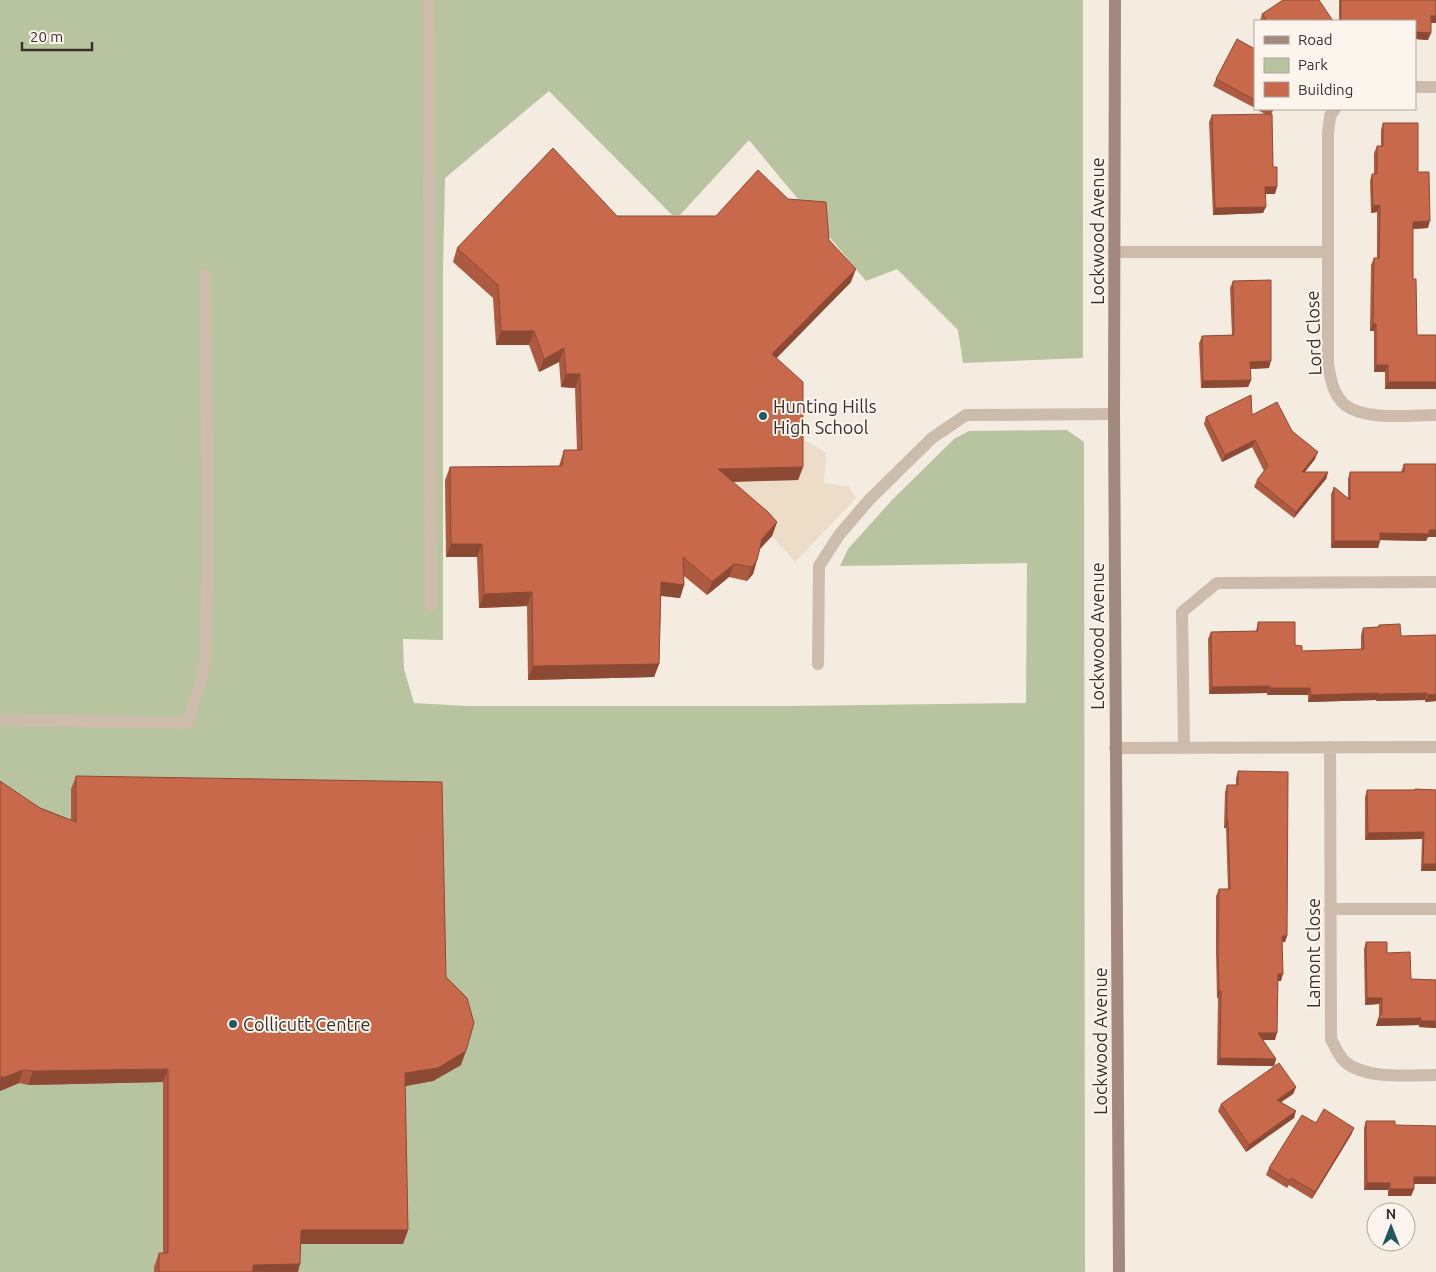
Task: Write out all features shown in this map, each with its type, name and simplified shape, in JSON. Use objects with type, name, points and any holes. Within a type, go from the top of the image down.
[{"type":"street","points":[[428,0],[431,606]]},
{"type":"street","name":"Lockwood Avenue","points":[[1115,0],[1115,748],[1119,1272]]},
{"type":"street","points":[[1416,87],[1436,86]]},
{"type":"street","name":"Lord Close","points":[[1334,110],[1330,116],[1328,133],[1328,363],[1330,378],[1335,391],[1344,404],[1359,412],[1380,415],[1436,415]]},
{"type":"street","points":[[1114,252],[1328,252]]},
{"type":"street","points":[[0,720],[188,723],[203,675],[205,662],[208,545],[205,275]]},
{"type":"street","points":[[818,664],[819,566],[839,535],[869,500],[932,438],[966,415],[1114,414]]},
{"type":"street","points":[[1184,747],[1182,612],[1217,583],[1436,582]]},
{"type":"street","name":"Lamont Close","points":[[1330,747],[1331,1039],[1336,1050],[1345,1061],[1356,1068],[1371,1073],[1392,1076],[1436,1075]]},
{"type":"street","points":[[1115,748],[1436,747]]},
{"type":"street","points":[[1330,909],[1436,909]]},
{"type":"green space","points":[[0,0],[1083,0],[1083,358],[963,363],[958,330],[897,269],[866,281],[749,140],[680,215],[672,215],[549,91],[445,178],[443,270],[443,640],[403,639],[404,669],[414,703],[467,706],[791,706],[1026,703],[1027,563],[840,566],[848,549],[892,500],[954,439],[969,431],[1067,430],[1084,442],[1085,1272],[0,1272]]},
{"type":"shaded area","points":[[799,436],[826,453],[824,483],[849,487],[856,498],[795,562],[763,526],[733,482],[798,480]]},
{"type":"building","points":[[1283,0],[1319,0],[1332,20],[1266,20],[1262,14]]},
{"type":"building","points":[[1341,0],[1436,0],[1436,16],[1431,16],[1431,33],[1416,32],[1416,20],[1341,20]]},
{"type":"building","points":[[1237,39],[1254,48],[1254,99],[1216,79]]},
{"type":"building","points":[[1272,114],[1273,167],[1277,167],[1277,187],[1265,187],[1266,207],[1215,208],[1212,115]]},
{"type":"building","points":[[1383,123],[1418,123],[1418,172],[1429,172],[1430,221],[1413,222],[1413,279],[1416,279],[1417,335],[1436,335],[1436,382],[1388,382],[1388,365],[1376,365],[1376,324],[1373,324],[1374,258],[1379,258],[1380,205],[1373,206],[1372,174],[1377,174],[1377,146],[1383,146]]},
{"type":"building","points":[[553,148],[617,216],[716,216],[758,170],[788,199],[826,202],[829,240],[856,269],[772,354],[803,382],[803,467],[718,469],[777,522],[762,539],[757,560],[752,567],[734,564],[712,582],[683,557],[684,585],[661,582],[659,664],[533,666],[532,592],[484,594],[482,544],[451,544],[450,467],[562,466],[564,450],[582,450],[580,374],[566,374],[564,348],[544,359],[534,331],[501,331],[498,285],[457,248]]},
{"type":"building","points":[[1271,280],[1271,361],[1250,362],[1251,380],[1203,381],[1202,336],[1234,335],[1233,281]]},
{"type":"building","points":[[1251,395],[1252,415],[1277,402],[1292,431],[1318,452],[1302,472],[1328,472],[1296,512],[1257,480],[1268,466],[1255,440],[1225,455],[1206,417]]},
{"type":"building","points":[[1404,464],[1436,464],[1436,530],[1429,530],[1429,534],[1380,533],[1380,541],[1334,541],[1334,487],[1350,500],[1350,472],[1404,472]]},
{"type":"building","points":[[1258,622],[1295,622],[1295,645],[1302,646],[1302,651],[1364,649],[1363,628],[1379,627],[1379,625],[1400,624],[1401,636],[1436,635],[1436,694],[1311,695],[1310,688],[1270,688],[1270,686],[1212,687],[1211,632],[1258,631]]},
{"type":"building","points":[[1238,771],[1288,772],[1287,936],[1282,936],[1283,974],[1278,974],[1277,1033],[1258,1033],[1276,1059],[1220,1058],[1219,889],[1230,889],[1227,785],[1238,785]]},
{"type":"building","name":"Collicutt Centre","points":[[76,776],[442,782],[446,977],[467,998],[474,1023],[466,1051],[438,1068],[405,1073],[408,1230],[301,1230],[300,1264],[253,1265],[253,1272],[159,1272],[159,1253],[168,1253],[168,1069],[23,1070],[0,1077],[0,781],[40,808],[76,822]]},
{"type":"building","points":[[1367,790],[1436,790],[1436,864],[1423,864],[1424,832],[1368,833]]},
{"type":"building","points":[[1366,942],[1387,942],[1387,953],[1410,952],[1411,979],[1436,980],[1436,1021],[1421,1021],[1421,1018],[1378,1019],[1382,1013],[1382,998],[1367,998]]},
{"type":"building","points":[[1279,1063],[1296,1087],[1277,1100],[1296,1111],[1249,1145],[1221,1104]]},
{"type":"building","points":[[1324,1109],[1354,1128],[1315,1192],[1291,1178],[1289,1181],[1269,1168],[1302,1115],[1316,1123]]},
{"type":"building","points":[[1366,1121],[1395,1121],[1395,1125],[1436,1126],[1436,1177],[1414,1177],[1414,1189],[1390,1189],[1390,1183],[1367,1183]]},
{"type":"place","name":"Hunting Hills High School","points":[[763,416]]},
{"type":"place","name":"Collicutt Centre","points":[[233,1024]]}]
